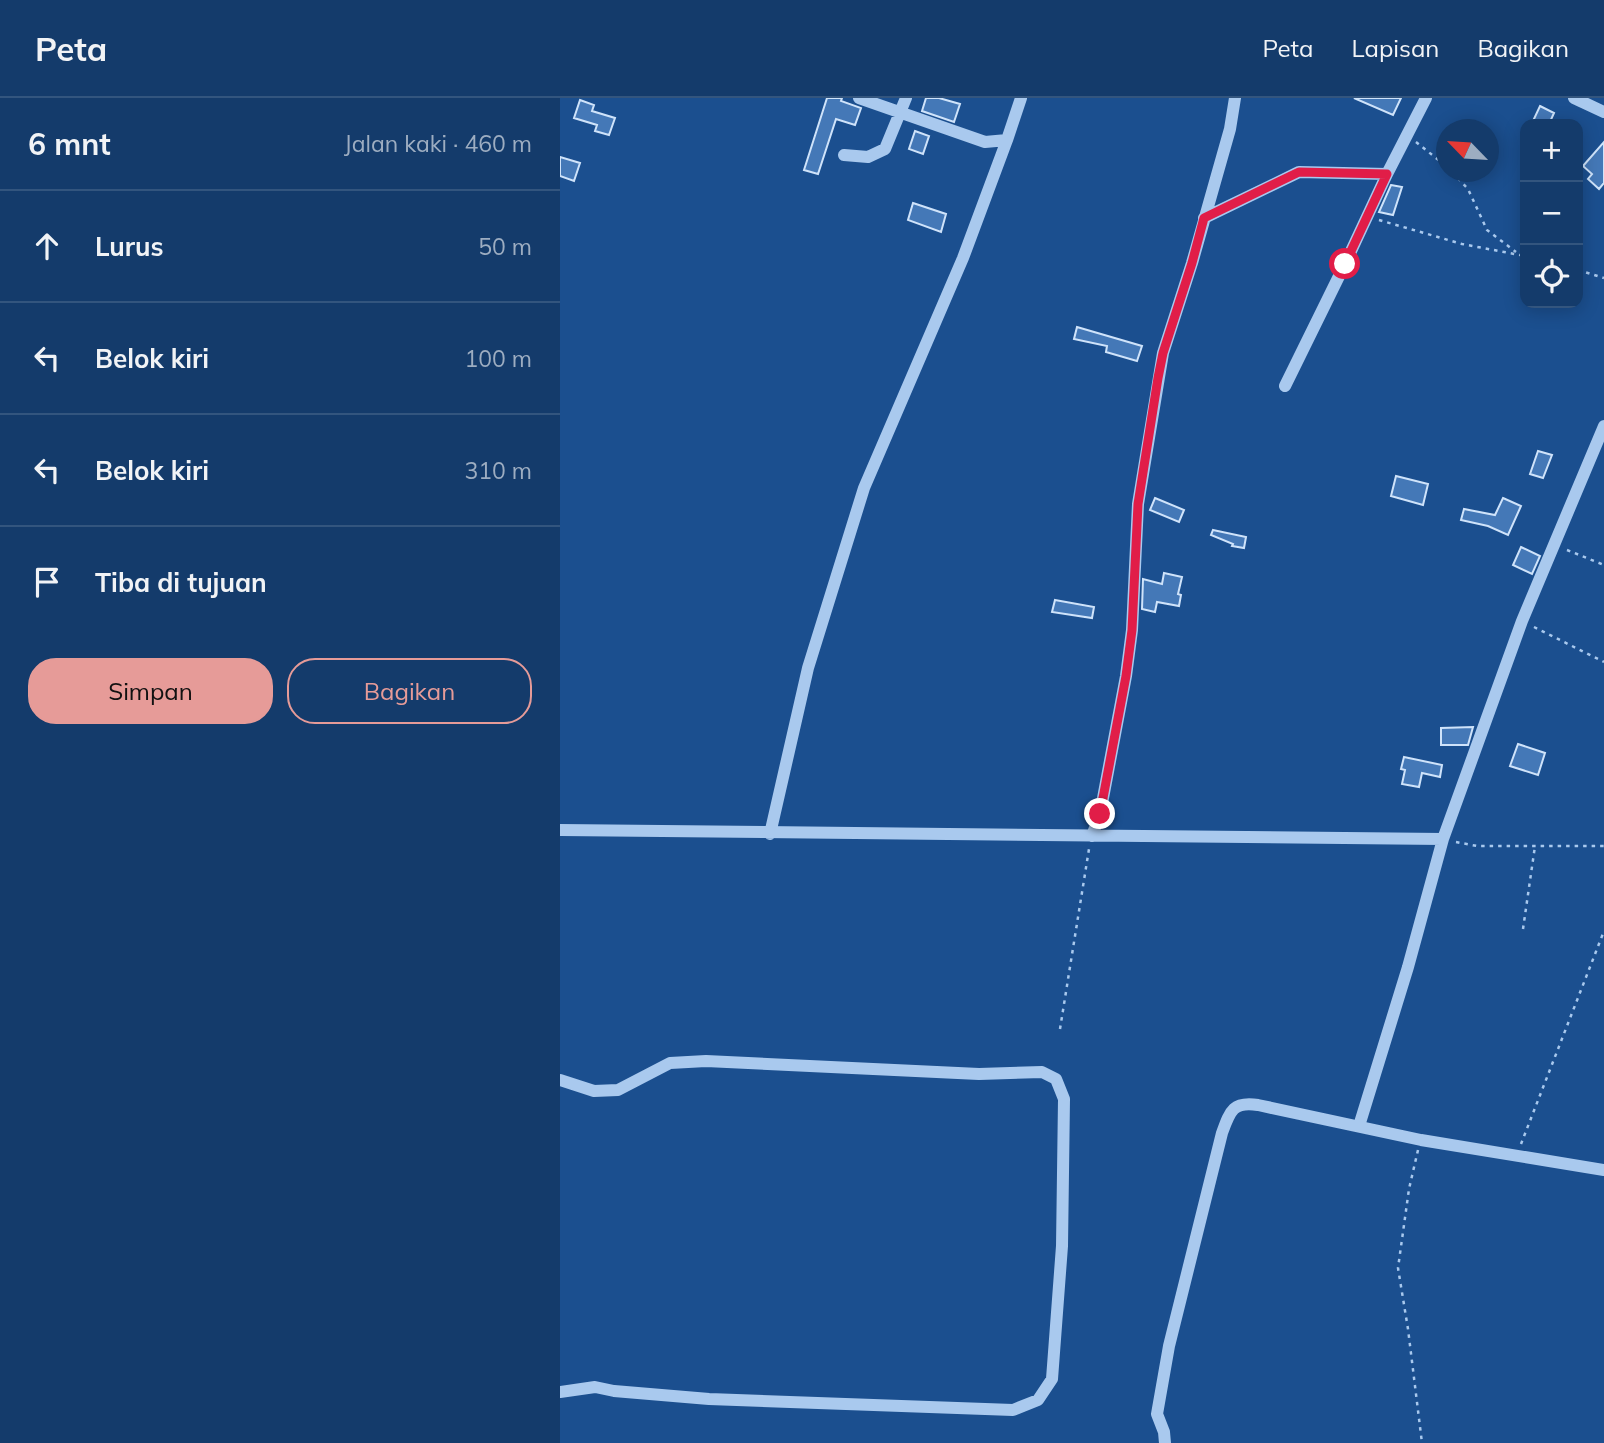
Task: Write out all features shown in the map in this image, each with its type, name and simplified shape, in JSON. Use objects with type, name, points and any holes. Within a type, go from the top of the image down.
[{"type":"street","points":[[859,98],[985,142],[1007,140]]},
{"type":"street","points":[[844,155],[868,157],[886,149],[906,98]]},
{"type":"street","points":[[770,834],[808,668],[860,499],[958,269],[1021,98]]},
{"type":"street","points":[[1091,836],[1100,814],[1126,676],[1132,630],[1137,513],[1158,378],[1163,353],[1230,129],[1236,98]]},
{"type":"street","points":[[1285,386],[1426,98]]},
{"type":"street","points":[[1574,98],[1603,107]]},
{"type":"street","points":[[1204,218],[1299,172],[1387,174]]},
{"type":"street","points":[[1359,1126],[1408,967],[1443,839],[1522,621],[1604,426]]},
{"type":"street","points":[[560,830],[1443,839]]},
{"type":"street","points":[[560,1080],[594,1091],[618,1090],[670,1063],[706,1061],[979,1074],[1042,1072],[1056,1079],[1064,1099],[1062,1247],[1052,1379],[1038,1400],[1013,1410],[709,1399],[595,1387],[560,1392]]},
{"type":"street","points":[[1165,1443],[1157,1414],[1170,1346],[1222,1133],[1228,1114],[1237,1106],[1247,1103],[1421,1140],[1604,1170]]},
{"type":"path","points":[[1408,134],[1436,157]]},
{"type":"path","points":[[1461,182],[1468,189],[1488,230],[1519,254]]},
{"type":"path","points":[[1368,216],[1462,244],[1519,254]]},
{"type":"path","points":[[1583,272],[1604,278]]},
{"type":"path","points":[[1554,544],[1604,565]]},
{"type":"path","points":[[1522,621],[1604,662]]},
{"type":"path","points":[[1060,1029],[1091,836]]},
{"type":"path","points":[[1443,839],[1477,846],[1604,846]]},
{"type":"path","points":[[1523,929],[1535,846]]},
{"type":"path","points":[[1516,1157],[1604,931]]},
{"type":"path","points":[[1421,1140],[1409,1189],[1398,1268],[1422,1443]]},
{"type":"building","points":[[827,98],[842,98],[841,101],[861,108],[855,125],[836,119],[818,174],[804,170]]},
{"type":"building","points":[[926,98],[939,98],[960,104],[954,122],[922,111]]},
{"type":"building","points":[[1354,98],[1401,98],[1393,115]]},
{"type":"building","points":[[580,100],[594,105],[592,111],[615,118],[609,135],[595,131],[597,125],[574,118]]},
{"type":"building","points":[[1540,106],[1554,113],[1551,119],[1534,119]]},
{"type":"building","points":[[915,131],[929,136],[923,154],[909,149]]},
{"type":"building","points":[[1604,142],[1604,183],[1599,189],[1588,179],[1592,174],[1583,166]]},
{"type":"building","points":[[560,157],[580,163],[574,181],[560,176]]},
{"type":"building","points":[[1391,185],[1402,187],[1393,215],[1379,212]]},
{"type":"building","points":[[913,203],[946,214],[941,232],[908,220]]},
{"type":"building","points":[[1077,327],[1142,346],[1137,361],[1106,352],[1107,346],[1074,339]]},
{"type":"building","points":[[1538,451],[1552,455],[1543,478],[1530,474]]},
{"type":"building","points":[[1396,476],[1428,484],[1423,505],[1391,496]]},
{"type":"building","points":[[1155,498],[1184,510],[1179,522],[1150,510]]},
{"type":"building","points":[[1503,498],[1521,506],[1508,535],[1488,526],[1461,520],[1464,509],[1495,515]]},
{"type":"building","points":[[1213,530],[1246,537],[1244,548],[1232,546],[1233,544],[1211,535]]},
{"type":"building","points":[[1521,547],[1540,556],[1532,574],[1513,565]]},
{"type":"building","points":[[1164,573],[1182,577],[1178,594],[1181,595],[1179,606],[1157,602],[1155,612],[1142,609],[1143,579],[1162,584]]},
{"type":"building","points":[[1055,600],[1094,607],[1092,618],[1052,612]]},
{"type":"building","points":[[1473,727],[1468,745],[1441,745],[1441,728]]},
{"type":"building","points":[[1518,744],[1545,753],[1538,775],[1510,766]]},
{"type":"building","points":[[1404,757],[1442,765],[1440,777],[1422,773],[1419,787],[1402,784],[1405,770],[1401,769]]},
{"type":"route","points":[[1100,814],[1126,676],[1132,630],[1138,504],[1158,378],[1163,353],[1204,218],[1299,172],[1387,174],[1345,264]]}]
